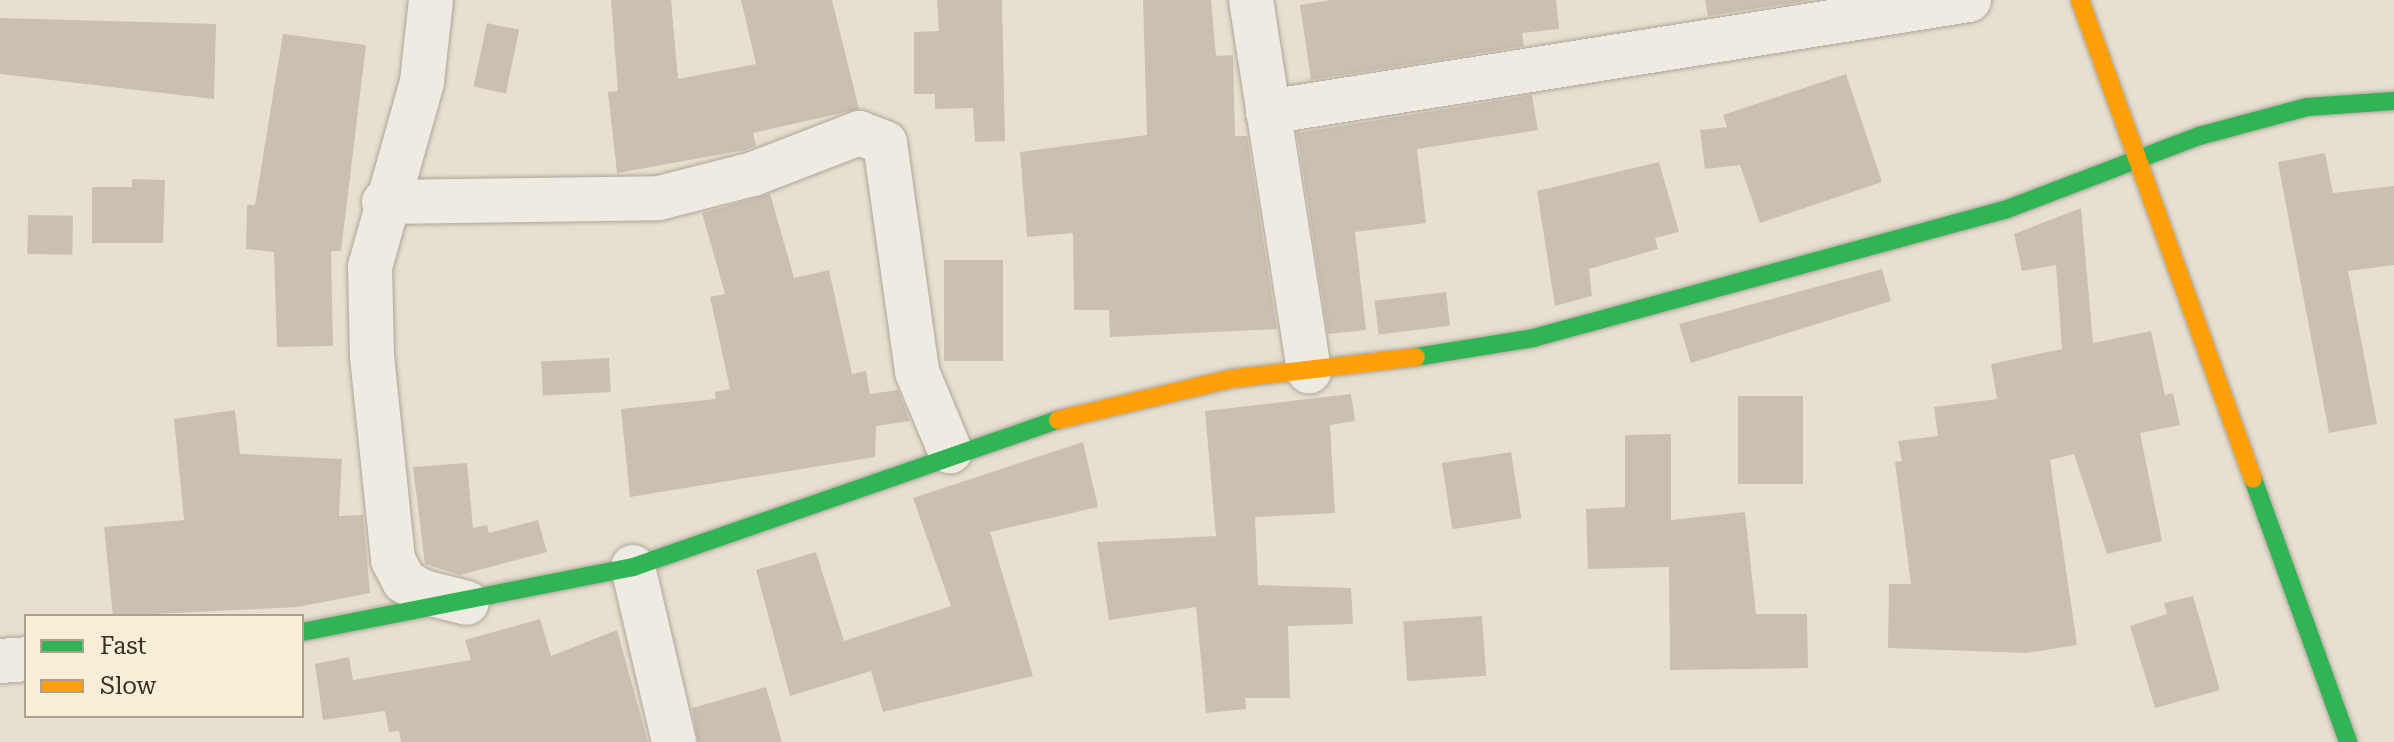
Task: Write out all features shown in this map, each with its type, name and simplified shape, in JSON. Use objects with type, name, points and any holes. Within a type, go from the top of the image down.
[{"type":"street","points":[[431,0],[422,82],[384,202],[370,282],[389,545],[404,581],[467,603]]},
{"type":"street","points":[[1251,0],[1309,372]]},
{"type":"street","points":[[1268,112],[1969,0]]},
{"type":"street","points":[[2080,0],[2135,165],[2348,742]]},
{"type":"street","points":[[304,632],[467,603],[633,567],[950,451],[1089,409],[1230,379],[1309,372],[1533,338],[2005,210],[2135,165],[2199,136],[2307,107],[2394,101]]},
{"type":"street","points":[[384,202],[659,198],[753,174],[859,133],[885,143],[917,372],[950,451]]},
{"type":"street","points":[[633,567],[674,742]]},
{"type":"street","points":[[0,661],[24,659]]},
{"type":"building","points":[[611,0],[671,0],[678,79],[756,64],[741,0],[832,0],[859,109],[753,133],[756,146],[745,150],[617,173],[608,92],[618,91]]},
{"type":"building","points":[[937,0],[1002,0],[1005,141],[975,142],[973,108],[935,109],[935,94],[914,94],[914,32],[939,31]]},
{"type":"building","points":[[1143,0],[1211,0],[1216,56],[1233,55],[1235,136],[1247,136],[1277,329],[1110,337],[1109,310],[1074,310],[1073,233],[1027,237],[1020,152],[1147,135]]},
{"type":"building","points":[[1331,0],[1556,0],[1559,29],[1522,33],[1524,46],[1311,80],[1300,5]]},
{"type":"building","points":[[1705,0],[1811,0],[1708,16]]},
{"type":"building","points":[[0,18],[216,24],[214,99],[0,74]]},
{"type":"building","points":[[487,23],[519,30],[506,93],[473,87]]},
{"type":"building","points":[[283,34],[366,45],[341,251],[331,251],[333,346],[277,347],[274,252],[246,249],[247,205],[255,205]]},
{"type":"building","points":[[1846,74],[1882,182],[1760,223],[1740,165],[1705,169],[1700,130],[1727,127],[1723,115]]},
{"type":"building","points":[[1532,95],[1538,130],[1417,149],[1426,223],[1355,232],[1366,330],[1328,334],[1297,133]]},
{"type":"building","points":[[2325,153],[2333,193],[2394,186],[2394,265],[2348,271],[2377,424],[2329,433],[2278,162]]},
{"type":"building","points":[[1659,162],[1679,232],[1655,238],[1658,249],[1589,269],[1592,296],[1555,306],[1537,191]]},
{"type":"building","points":[[132,179],[165,180],[163,243],[92,243],[92,187],[132,187]]},
{"type":"building","points":[[770,194],[794,278],[829,270],[852,374],[866,371],[870,394],[898,390],[910,421],[876,426],[875,457],[630,497],[621,409],[716,399],[715,392],[730,389],[710,297],[725,294],[702,213]]},
{"type":"building","points":[[2081,208],[2093,343],[2151,331],[2165,395],[2173,393],[2180,425],[2140,433],[2162,541],[2107,554],[2074,454],[2050,460],[2077,645],[2027,653],[1888,648],[1889,584],[1911,584],[1895,462],[1902,461],[1898,441],[1938,436],[1934,407],[1997,399],[1991,364],[2062,349],[2056,265],[2022,271],[2014,234]]},
{"type":"building","points":[[28,215],[73,216],[72,255],[27,254]]},
{"type":"building","points":[[944,260],[1003,260],[1003,361],[944,361]]},
{"type":"building","points":[[1882,269],[1891,301],[1691,363],[1679,324]]},
{"type":"building","points":[[1446,292],[1450,326],[1379,335],[1375,301]]},
{"type":"building","points":[[609,358],[611,392],[543,396],[541,362]]},
{"type":"building","points":[[1351,394],[1355,421],[1330,425],[1335,513],[1255,517],[1258,585],[1351,588],[1353,624],[1288,626],[1290,698],[1245,698],[1246,709],[1206,713],[1196,607],[1109,620],[1097,542],[1216,536],[1205,411]]},
{"type":"building","points":[[1738,396],[1803,396],[1803,484],[1738,484]]},
{"type":"building","points":[[235,410],[240,454],[342,459],[339,516],[363,515],[370,593],[298,607],[113,614],[104,527],[184,520],[174,419]]},
{"type":"building","points":[[1671,434],[1671,520],[1745,512],[1756,614],[1807,614],[1808,668],[1670,670],[1669,567],[1588,569],[1586,509],[1625,507],[1625,435]]},
{"type":"building","points":[[1083,442],[1098,507],[990,532],[1033,676],[883,712],[871,671],[790,696],[756,570],[816,552],[844,641],[951,606],[913,498]]},
{"type":"building","points":[[1511,452],[1521,518],[1452,529],[1442,463]]},
{"type":"building","points":[[467,463],[473,528],[487,525],[489,533],[538,520],[547,552],[460,575],[425,564],[413,467]]},
{"type":"building","points":[[2193,596],[2220,690],[2155,708],[2130,626],[2167,614],[2164,603]]},
{"type":"building","points":[[1482,616],[1486,676],[1407,681],[1403,622]]},
{"type":"building","points":[[540,619],[551,656],[617,630],[648,742],[401,742],[399,731],[389,732],[385,711],[323,720],[315,664],[349,657],[353,680],[471,660],[465,640]]},
{"type":"building","points":[[766,687],[782,742],[698,742],[692,708]]},
{"type":"traffic: fast","points":[[1416,357],[1533,338],[2005,210],[2199,136],[2307,107],[2394,101]]},
{"type":"traffic: fast","points":[[304,632],[633,567],[1058,420]]},
{"type":"traffic: fast","points":[[2253,479],[2348,742]]},
{"type":"traffic: slow","points":[[2080,0],[2253,479]]},
{"type":"traffic: slow","points":[[1058,420],[1230,379],[1416,357]]}]
